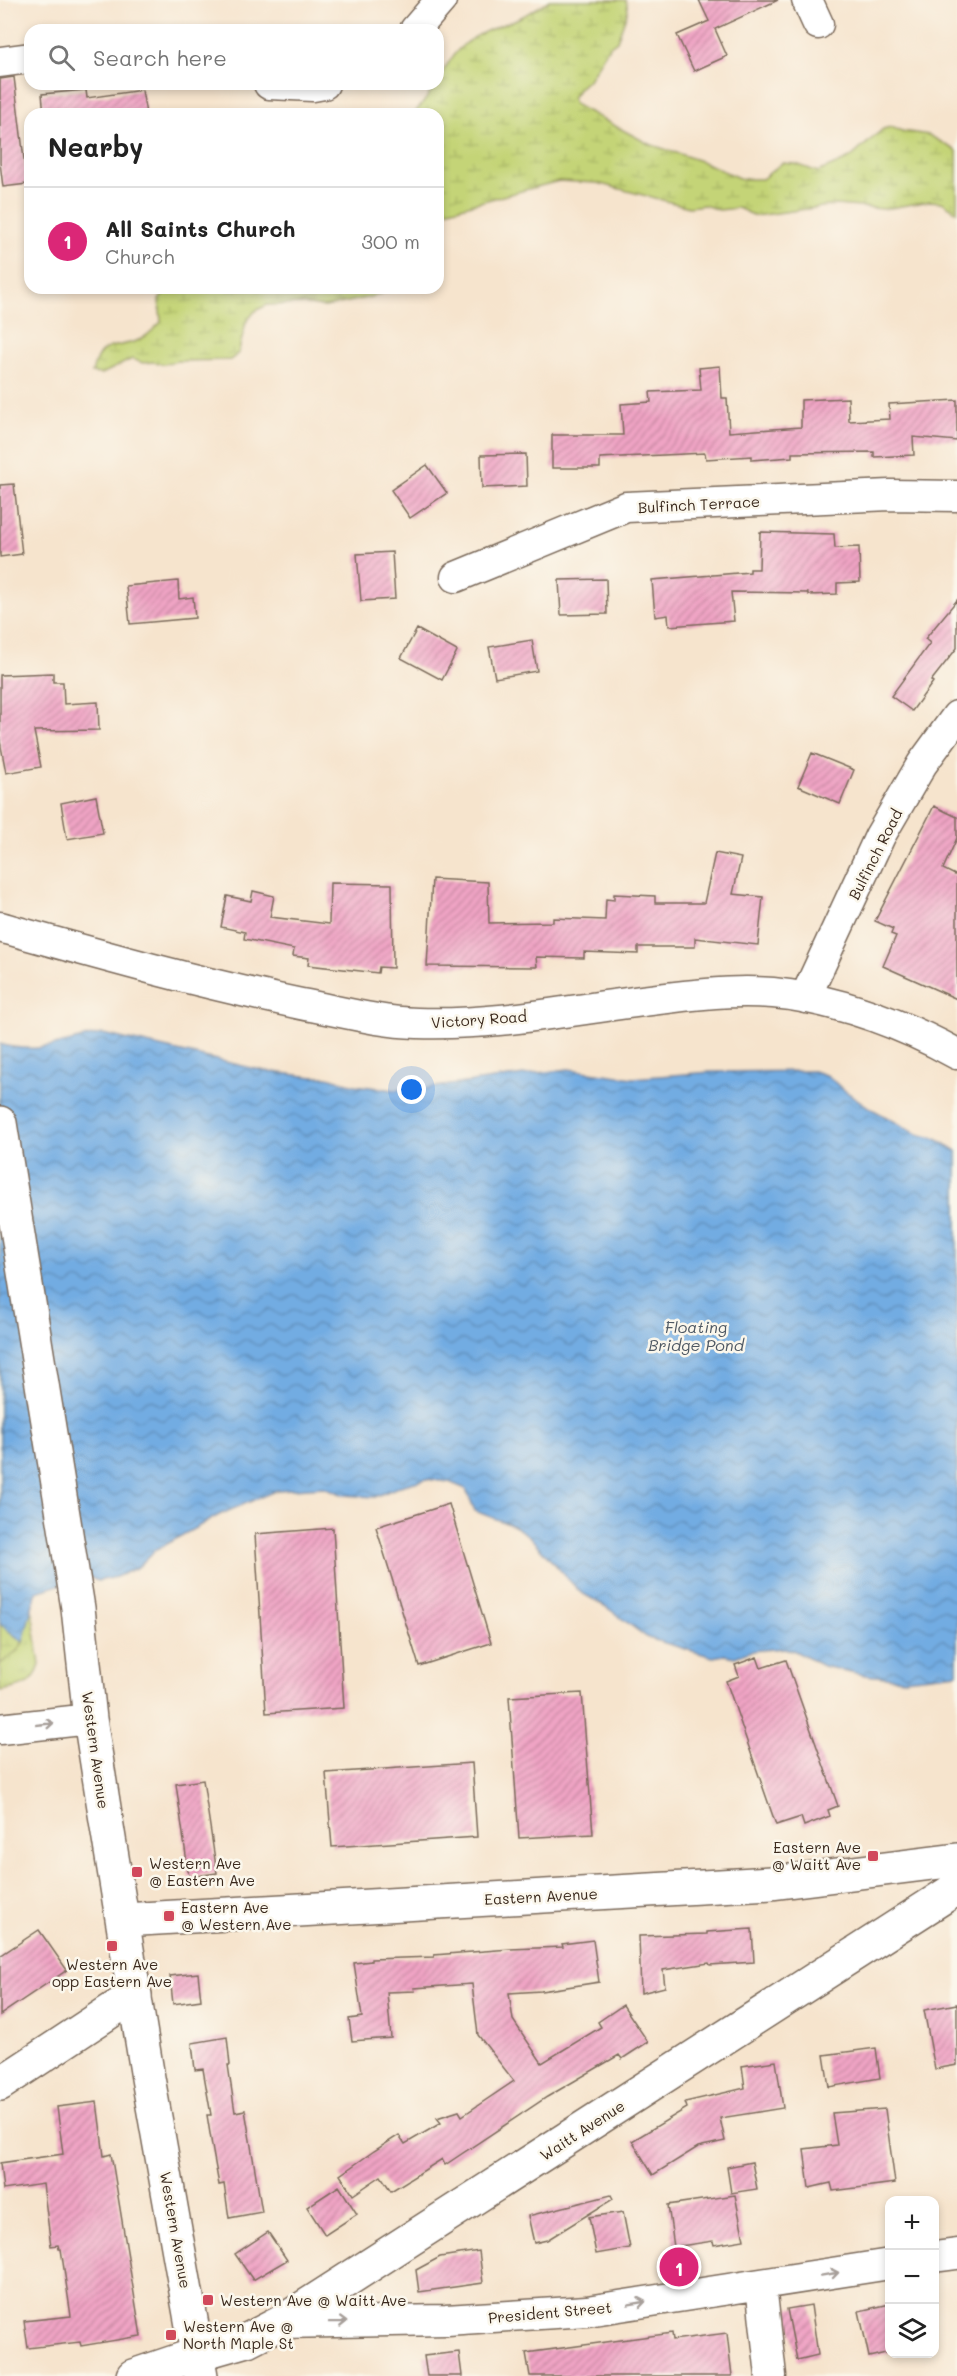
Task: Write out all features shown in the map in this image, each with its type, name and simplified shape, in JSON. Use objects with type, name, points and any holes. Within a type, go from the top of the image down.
[{"type":"main road","name":"Western Avenue","points":[[0,1123],[75,1594],[90,1719],[135,1995],[200,2365]]},
{"type":"main road","name":"Eastern Avenue","points":[[123,1920],[772,1883],[957,1860]]},
{"type":"main road","name":"Waitt Avenue","points":[[134,2376],[200,2365],[280,2323],[864,1950],[957,1888]]},
{"type":"main road","points":[[0,2084],[135,1995]]},
{"type":"street","points":[[420,24],[441,0]]},
{"type":"street","points":[[0,62],[24,59]]},
{"type":"street","name":"Bulfinch Terrace","points":[[456,577],[626,507],[890,495],[957,496]]},
{"type":"street","name":"Bulfinch Road","points":[[805,998],[880,836],[922,764],[957,716]]},
{"type":"street","name":"Victory Road","points":[[0,927],[170,974],[249,993],[373,1018],[417,1023],[505,1020],[687,995],[759,993],[805,998],[859,1012],[898,1026],[957,1054]]},
{"type":"street","points":[[0,1729],[90,1719]]},
{"type":"street","points":[[939,2256],[957,2254]]},
{"type":"street","name":"President Street","points":[[280,2323],[446,2320],[587,2311],[885,2265]]},
{"type":"street","points":[[761,2285],[771,2376]]},
{"type":"green space","points":[[550,0],[626,0],[628,10],[617,41],[609,47],[590,78],[572,98],[574,104],[649,144],[701,161],[741,179],[762,179],[782,163],[796,164],[818,172],[850,158],[883,129],[891,127],[929,135],[957,151],[957,212],[942,202],[930,201],[884,209],[836,205],[755,216],[738,208],[719,210],[704,205],[689,207],[597,183],[559,181],[444,211],[444,108],[419,108],[432,90],[444,90],[444,70],[465,43],[521,17]]},
{"type":"green space","points":[[164,294],[379,294],[325,307],[302,304],[267,305],[255,311],[246,322],[238,354],[230,360],[177,361],[164,364],[143,363],[132,359],[102,374],[92,373],[95,362],[104,350],[139,340],[161,322],[159,300]]},
{"type":"green space","points":[[27,1577],[40,1665],[34,1678],[25,1685],[0,1691],[0,1584]]},
{"type":"green space","points":[[0,1624],[23,1642],[17,1651],[0,1664]]},
{"type":"water","name":"Floating Bridge Pond","points":[[103,1034],[265,1071],[328,1077],[354,1085],[395,1090],[421,1089],[568,1069],[633,1078],[711,1072],[814,1071],[828,1076],[870,1108],[917,1134],[937,1139],[957,1151],[957,1673],[904,1679],[865,1675],[823,1666],[795,1651],[784,1648],[751,1651],[735,1657],[724,1655],[713,1657],[648,1638],[605,1606],[580,1592],[529,1536],[514,1526],[475,1511],[466,1489],[449,1482],[426,1479],[400,1486],[375,1497],[344,1495],[324,1487],[277,1490],[219,1515],[155,1550],[138,1567],[116,1577],[98,1581],[87,1576],[36,1592],[23,1642],[0,1624],[0,1044],[40,1048]]},
{"type":"building","points":[[699,0],[778,0],[715,29],[727,56],[694,71],[677,35],[709,21]]},
{"type":"building","points":[[14,77],[24,159],[24,184],[3,187],[0,163],[0,79]]},
{"type":"building","points":[[86,90],[87,98],[142,90],[145,108],[43,108],[42,94]]},
{"type":"building","points":[[720,366],[722,398],[727,398],[729,432],[801,427],[801,400],[848,398],[849,421],[890,419],[889,404],[957,400],[957,441],[913,437],[914,455],[874,457],[874,452],[792,453],[792,457],[752,460],[752,456],[706,459],[705,453],[600,458],[600,468],[552,468],[552,435],[623,435],[621,404],[651,402],[650,392],[701,390],[699,368]]},
{"type":"building","points":[[526,454],[527,486],[482,488],[481,455]]},
{"type":"building","points":[[427,465],[447,493],[410,518],[391,490]]},
{"type":"building","points":[[14,484],[22,554],[0,557],[0,485]]},
{"type":"building","points":[[760,532],[834,534],[835,548],[859,547],[860,582],[837,583],[837,594],[731,592],[734,621],[669,626],[668,615],[655,617],[652,580],[750,572],[750,569],[759,569]]},
{"type":"building","points":[[392,552],[395,599],[361,601],[357,554]]},
{"type":"building","points":[[606,579],[607,614],[561,615],[559,580]]},
{"type":"building","points":[[178,581],[179,599],[193,597],[195,618],[130,624],[126,586]]},
{"type":"building","points":[[957,600],[957,648],[931,681],[933,682],[912,711],[891,696],[930,643],[925,639]]},
{"type":"building","points":[[417,629],[457,651],[442,680],[401,658]]},
{"type":"building","points":[[532,640],[537,671],[495,678],[489,647]]},
{"type":"building","points":[[53,673],[53,682],[63,682],[64,704],[98,702],[99,730],[34,731],[41,767],[6,773],[0,741],[0,675]]},
{"type":"building","points":[[812,753],[854,770],[840,804],[798,786]]},
{"type":"building","points":[[96,796],[103,833],[67,839],[61,803]]},
{"type":"building","points":[[934,806],[957,817],[957,838],[943,869],[957,876],[957,999],[883,966],[896,936],[891,934],[893,929],[875,921]]},
{"type":"building","points":[[715,853],[741,858],[733,894],[763,897],[758,945],[695,938],[695,947],[638,947],[638,954],[584,952],[584,958],[536,957],[537,967],[427,966],[432,879],[488,882],[489,923],[553,922],[553,918],[605,920],[606,899],[614,900],[614,894],[655,896],[655,903],[704,903]]},
{"type":"building","points":[[330,883],[392,884],[393,968],[379,967],[378,973],[308,965],[309,958],[293,956],[294,949],[244,939],[245,932],[221,927],[227,896],[251,901],[253,891],[274,896],[270,917],[329,924]]},
{"type":"building","points":[[449,1504],[491,1643],[419,1666],[376,1527]]},
{"type":"building","points":[[333,1528],[344,1708],[266,1713],[255,1534]]},
{"type":"building","points":[[757,1657],[761,1668],[786,1660],[838,1806],[828,1810],[830,1816],[804,1826],[801,1817],[776,1825],[726,1681],[739,1676],[735,1665]]},
{"type":"building","points":[[582,1693],[593,1834],[519,1838],[509,1697]]},
{"type":"building","points":[[472,1763],[477,1837],[332,1847],[326,1773]]},
{"type":"building","points":[[203,1780],[217,1873],[189,1877],[176,1784]]},
{"type":"building","points":[[752,1929],[754,1962],[710,1965],[709,1963],[663,1970],[665,1987],[641,1993],[639,1936],[707,1934],[707,1932]]},
{"type":"building","points":[[39,1930],[67,1970],[0,2015],[0,1956]]},
{"type":"building","points":[[593,1940],[599,1982],[541,1991],[509,1993],[513,2020],[542,2063],[601,2027],[598,2022],[623,2005],[648,2042],[622,2059],[619,2055],[547,2097],[445,2165],[442,2159],[391,2191],[381,2176],[353,2195],[340,2175],[399,2135],[405,2144],[441,2123],[437,2118],[459,2111],[462,2116],[514,2081],[478,2035],[472,1984],[387,1992],[391,2038],[352,2041],[349,2019],[362,2017],[354,1963],[371,1961],[371,1959],[434,1957],[434,1955],[510,1949],[563,1947],[562,1944]]},
{"type":"building","points":[[198,1973],[201,2000],[173,2004],[170,1976]]},
{"type":"building","points":[[957,2004],[957,2065],[935,2069],[924,2010]]},
{"type":"building","points":[[227,2037],[230,2065],[228,2065],[235,2112],[245,2110],[262,2212],[229,2218],[224,2184],[219,2185],[213,2152],[207,2115],[211,2115],[203,2069],[195,2070],[192,2043]]},
{"type":"building","points":[[876,2048],[880,2078],[829,2087],[824,2055]]},
{"type":"building","points":[[776,2061],[783,2108],[720,2118],[725,2141],[698,2147],[653,2175],[632,2141],[687,2108],[685,2102],[745,2088],[742,2066]]},
{"type":"building","points":[[97,2102],[104,2156],[111,2154],[141,2336],[81,2346],[80,2342],[28,2348],[24,2321],[71,2316],[61,2249],[58,2245],[51,2246],[43,2184],[3,2190],[0,2163],[63,2154],[57,2107]]},
{"type":"building","points":[[885,2109],[895,2183],[833,2191],[831,2183],[809,2188],[804,2149],[837,2145],[832,2113]]},
{"type":"building","points":[[752,2162],[757,2189],[731,2193],[727,2167]]},
{"type":"building","points":[[339,2186],[357,2214],[325,2235],[307,2207]]},
{"type":"building","points":[[611,2195],[613,2199],[547,2240],[534,2243],[528,2216]]},
{"type":"building","points":[[735,2195],[744,2240],[714,2245],[713,2241],[674,2247],[668,2205]]},
{"type":"building","points":[[623,2212],[630,2248],[596,2254],[589,2217]]},
{"type":"building","points":[[268,2232],[287,2260],[253,2280],[235,2254]]},
{"type":"building","points":[[479,2251],[483,2283],[419,2292],[416,2270],[440,2257]]},
{"type":"building","points":[[811,2305],[818,2355],[797,2360],[787,2309]]},
{"type":"building","points":[[885,2305],[885,2353],[869,2357],[859,2311]]},
{"type":"building","points":[[672,2333],[673,2340],[727,2333],[732,2376],[530,2376],[526,2353]]},
{"type":"building","points":[[459,2352],[462,2376],[427,2376],[424,2356]]},
{"type":"place","name":"Eastern Ave @ Waitt Ave","points":[[873,1856]]},
{"type":"place","name":"Western Ave @ Eastern Ave","points":[[137,1872]]},
{"type":"place","name":"Eastern Ave @ Western Ave","points":[[169,1916]]},
{"type":"place","name":"Western Ave opp Eastern Ave","points":[[112,1946]]},
{"type":"place","name":"All Saints Church","points":[[679,2267]]},
{"type":"place","name":"Western Ave @ Waitt Ave","points":[[208,2300]]},
{"type":"place","name":"Western Ave @ North Maple St","points":[[171,2335]]}]
